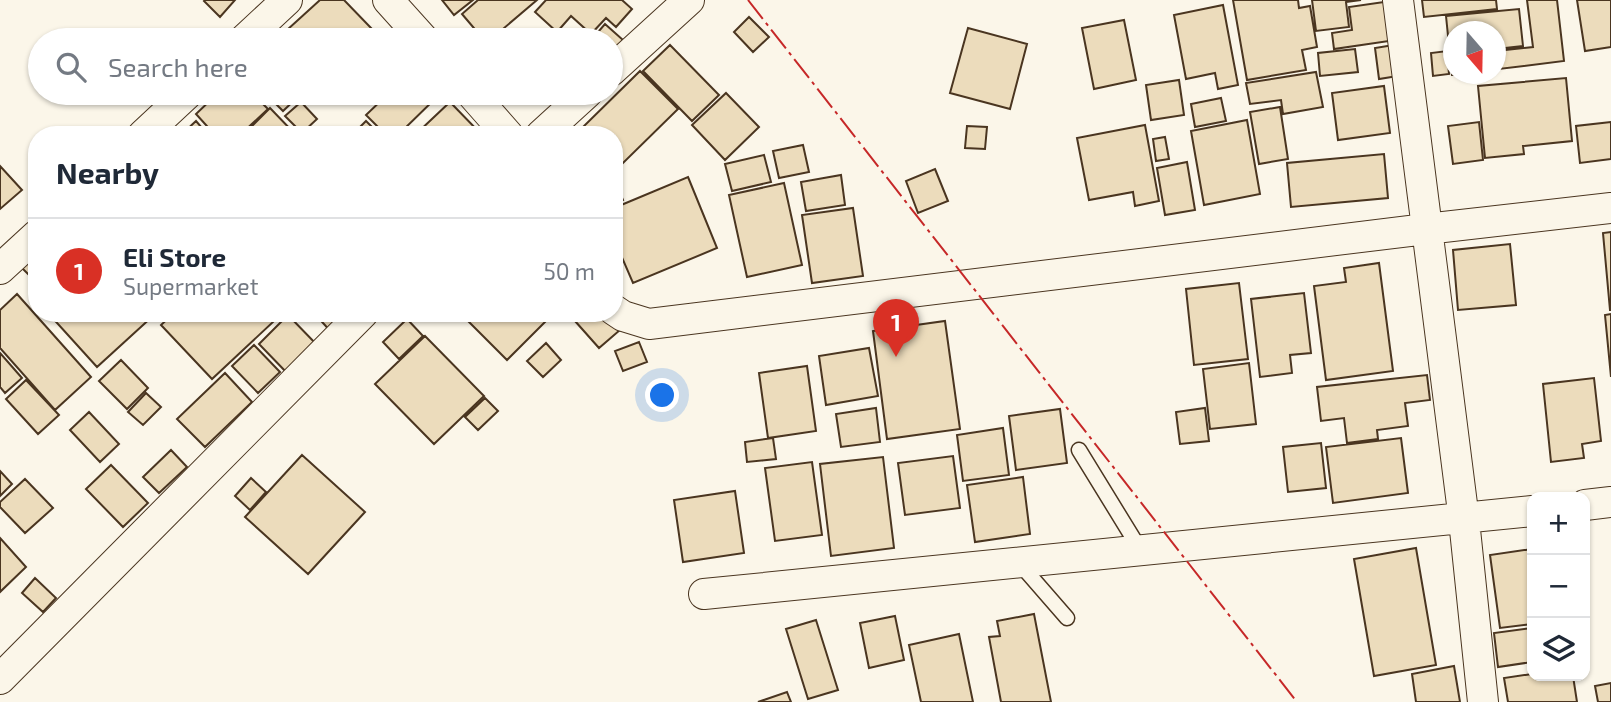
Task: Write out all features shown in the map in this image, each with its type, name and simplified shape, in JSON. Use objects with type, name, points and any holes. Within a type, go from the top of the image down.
[{"type":"street","points":[[257,28],[287,0]]},
{"type":"street","points":[[388,0],[413,28]]},
{"type":"street","points":[[623,60],[689,0]]},
{"type":"street","points":[[1398,0],[1464,520],[1483,702]]},
{"type":"street","points":[[153,126],[175,105]]},
{"type":"street","points":[[482,105],[500,126]]},
{"type":"street","points":[[551,126],[574,105]]},
{"type":"street","points":[[623,316],[649,324],[1611,208]]},
{"type":"street","points":[[0,269],[28,243]]},
{"type":"street","points":[[0,680],[354,322]]},
{"type":"street","points":[[1590,504],[1611,502]]},
{"type":"street","points":[[704,594],[1527,512]]},
{"type":"lane","points":[[1079,450],[1141,551]]},
{"type":"lane","points":[[1019,563],[1068,618]]},
{"type":"building","points":[[205,0],[235,0],[220,17]]},
{"type":"building","points":[[320,0],[344,0],[371,28],[289,28]]},
{"type":"building","points":[[442,0],[473,0],[454,15]]},
{"type":"building","points":[[478,0],[537,0],[504,28],[474,28],[462,14]]},
{"type":"building","points":[[546,0],[622,0],[632,9],[616,27],[606,18],[597,28],[584,28],[571,16],[560,28],[553,28],[535,12]]},
{"type":"building","points":[[1233,0],[1298,0],[1299,8],[1310,6],[1317,47],[1302,50],[1306,70],[1247,80]]},
{"type":"building","points":[[1312,0],[1361,0],[1346,2],[1349,27],[1316,31]]},
{"type":"building","points":[[1422,0],[1496,0],[1497,9],[1424,17]]},
{"type":"building","points":[[1527,0],[1557,0],[1564,61],[1506,68],[1506,50],[1533,47]]},
{"type":"building","points":[[1577,0],[1611,0],[1611,47],[1585,51]]},
{"type":"building","points":[[1391,1],[1396,40],[1334,49],[1332,33],[1352,30],[1349,7]]},
{"type":"building","points":[[1223,5],[1238,85],[1218,89],[1215,73],[1186,79],[1174,15]]},
{"type":"building","points":[[1519,9],[1523,46],[1506,48],[1506,21],[1447,21],[1446,16]]},
{"type":"building","points":[[749,17],[769,37],[753,52],[734,32]]},
{"type":"building","points":[[1124,20],[1136,80],[1094,89],[1082,28]]},
{"type":"building","points":[[968,28],[1027,44],[1010,109],[950,93]]},
{"type":"building","points":[[1400,44],[1404,75],[1379,79],[1375,48]]},
{"type":"building","points":[[670,45],[719,95],[692,121],[643,71]]},
{"type":"building","points":[[1355,49],[1358,72],[1320,76],[1318,53]]},
{"type":"building","points":[[1443,52],[1443,75],[1433,76],[1431,53]]},
{"type":"building","points":[[640,71],[678,109],[623,163],[623,126],[584,126],[605,105],[623,105],[623,88]]},
{"type":"building","points":[[1316,72],[1323,107],[1283,114],[1281,100],[1250,104],[1246,83]]},
{"type":"building","points":[[1566,78],[1572,141],[1523,146],[1524,154],[1485,158],[1478,86]]},
{"type":"building","points":[[1179,80],[1184,115],[1151,120],[1146,85]]},
{"type":"building","points":[[1384,86],[1390,133],[1338,140],[1332,93]]},
{"type":"building","points":[[726,93],[759,127],[725,160],[692,125]]},
{"type":"building","points":[[1221,98],[1226,121],[1195,127],[1191,104]]},
{"type":"building","points":[[205,105],[264,105],[268,109],[250,126],[207,126],[196,114]]},
{"type":"building","points":[[277,105],[289,105],[283,111]]},
{"type":"building","points":[[298,105],[304,105],[317,119],[310,126],[295,126],[285,116]]},
{"type":"building","points":[[376,105],[429,105],[407,126],[377,126],[366,115]]},
{"type":"building","points":[[447,105],[453,105],[473,126],[425,126]]},
{"type":"building","points":[[1280,107],[1288,159],[1259,164],[1250,112]]},
{"type":"building","points":[[270,108],[287,126],[252,126]]},
{"type":"building","points":[[1247,120],[1260,194],[1204,205],[1191,131]]},
{"type":"building","points":[[1479,122],[1483,160],[1453,164],[1448,126]]},
{"type":"building","points":[[1611,122],[1611,159],[1580,163],[1576,126]]},
{"type":"building","points":[[1145,125],[1159,201],[1135,206],[1133,192],[1089,200],[1077,138]]},
{"type":"building","points":[[967,126],[987,127],[985,149],[965,148]]},
{"type":"building","points":[[1165,137],[1169,159],[1156,161],[1153,139]]},
{"type":"building","points":[[803,145],[809,172],[779,178],[773,151]]},
{"type":"building","points":[[1384,154],[1388,198],[1291,207],[1287,163]]},
{"type":"building","points":[[764,155],[771,182],[732,191],[725,164]]},
{"type":"building","points":[[1187,162],[1195,210],[1165,215],[1157,168]]},
{"type":"building","points":[[0,166],[22,190],[0,209]]},
{"type":"building","points":[[935,169],[948,201],[918,213],[906,181]]},
{"type":"building","points":[[841,175],[845,205],[806,211],[801,182]]},
{"type":"building","points":[[688,177],[717,248],[633,283],[623,260],[623,204]]},
{"type":"building","points":[[784,183],[802,265],[747,277],[729,195]]},
{"type":"building","points":[[853,208],[863,276],[812,283],[802,215]]},
{"type":"building","points":[[1611,232],[1611,310],[1610,310],[1603,233]]},
{"type":"building","points":[[1510,244],[1516,305],[1458,310],[1453,250]]},
{"type":"building","points":[[28,249],[28,274],[15,261]]},
{"type":"building","points":[[1379,263],[1393,371],[1326,380],[1314,286],[1346,282],[1344,268]]},
{"type":"building","points":[[1239,283],[1248,359],[1194,365],[1186,289]]},
{"type":"building","points":[[1304,293],[1311,353],[1290,355],[1292,373],[1260,377],[1251,299]]},
{"type":"building","points":[[17,294],[28,306],[28,322],[42,322],[91,377],[55,410],[0,348],[0,310]]},
{"type":"building","points":[[1611,314],[1611,377],[1605,315]]},
{"type":"building","points":[[945,321],[960,429],[887,439],[873,331]]},
{"type":"building","points":[[56,322],[146,322],[97,367]]},
{"type":"building","points":[[164,322],[273,322],[212,379],[161,325]]},
{"type":"building","points":[[281,322],[295,322],[319,347],[289,375],[259,344]]},
{"type":"building","points":[[322,322],[344,322],[332,333]]},
{"type":"building","points":[[404,322],[410,322],[423,336],[399,359],[383,342]]},
{"type":"building","points":[[469,322],[545,322],[507,360]]},
{"type":"building","points":[[576,322],[613,322],[620,330],[599,348]]},
{"type":"building","points":[[425,336],[484,396],[434,444],[375,384]]},
{"type":"building","points":[[639,342],[647,362],[623,371],[615,351]]},
{"type":"building","points":[[546,343],[561,360],[543,377],[527,361]]},
{"type":"building","points":[[254,345],[280,372],[258,393],[232,366]]},
{"type":"building","points":[[869,348],[878,396],[826,405],[819,356]]},
{"type":"building","points":[[0,353],[22,378],[5,393],[0,387]]},
{"type":"building","points":[[121,360],[148,388],[127,409],[99,381]]},
{"type":"building","points":[[1249,363],[1256,424],[1210,429],[1203,369]]},
{"type":"building","points":[[807,366],[816,431],[768,438],[759,373]]},
{"type":"building","points":[[225,373],[252,402],[205,447],[177,419]]},
{"type":"building","points":[[1427,375],[1430,400],[1405,403],[1408,426],[1377,430],[1378,439],[1347,443],[1344,418],[1321,421],[1317,387]]},
{"type":"building","points":[[1594,378],[1601,441],[1582,444],[1584,458],[1551,462],[1543,384]]},
{"type":"building","points":[[26,380],[59,415],[38,434],[6,399]]},
{"type":"building","points":[[146,393],[161,407],[143,425],[128,412]]},
{"type":"building","points":[[485,398],[498,411],[478,430],[465,417]]},
{"type":"building","points":[[876,408],[880,442],[841,447],[836,414]]},
{"type":"building","points":[[1205,408],[1209,441],[1180,444],[1176,412]]},
{"type":"building","points":[[1060,409],[1067,463],[1016,470],[1009,416]]},
{"type":"building","points":[[89,412],[119,444],[100,462],[70,430]]},
{"type":"building","points":[[1003,428],[1009,475],[963,481],[957,435]]},
{"type":"building","points":[[773,438],[776,459],[747,462],[745,442]]},
{"type":"building","points":[[1401,438],[1408,493],[1333,503],[1326,447]]},
{"type":"building","points":[[1321,443],[1326,488],[1288,492],[1283,447]]},
{"type":"building","points":[[171,450],[187,467],[159,493],[143,477]]},
{"type":"building","points":[[302,455],[365,512],[308,574],[245,517]]},
{"type":"building","points":[[953,456],[960,508],[905,515],[898,463]]},
{"type":"building","points":[[883,457],[894,548],[831,556],[820,464]]},
{"type":"building","points":[[812,462],[822,535],[775,541],[765,468]]},
{"type":"building","points":[[111,465],[148,503],[123,527],[86,489]]},
{"type":"building","points":[[0,471],[12,484],[0,496]]},
{"type":"building","points":[[1023,477],[1030,534],[975,542],[967,485]]},
{"type":"building","points":[[251,478],[266,492],[250,510],[235,496]]},
{"type":"building","points":[[25,479],[53,508],[25,533],[0,507],[0,502]]},
{"type":"building","points":[[735,491],[744,553],[683,562],[674,500]]},
{"type":"building","points":[[0,538],[26,567],[0,592]]},
{"type":"building","points":[[1416,548],[1436,665],[1374,676],[1354,559]]},
{"type":"building","points":[[1527,550],[1527,625],[1500,628],[1490,555]]},
{"type":"building","points":[[35,578],[56,598],[43,612],[22,593]]},
{"type":"building","points":[[1034,614],[1051,702],[1001,702],[989,637],[1000,636],[997,621]]},
{"type":"building","points":[[895,616],[904,660],[869,668],[860,623]]},
{"type":"building","points":[[816,620],[838,690],[808,699],[786,629]]},
{"type":"building","points":[[1527,629],[1527,663],[1498,667],[1494,633]]},
{"type":"building","points":[[959,634],[973,702],[921,702],[909,645]]},
{"type":"building","points":[[1454,666],[1460,702],[1416,702],[1412,674]]},
{"type":"building","points":[[1527,675],[1527,681],[1574,681],[1577,702],[1508,702],[1504,678]]},
{"type":"building","points":[[1611,683],[1611,702],[1598,702],[1595,686]]},
{"type":"building","points":[[787,692],[791,702],[758,702]]},
{"type":"power","points":[[748,0],[1297,702]]},
{"type":"place","name":"Eli Store","points":[[896,357]]}]
